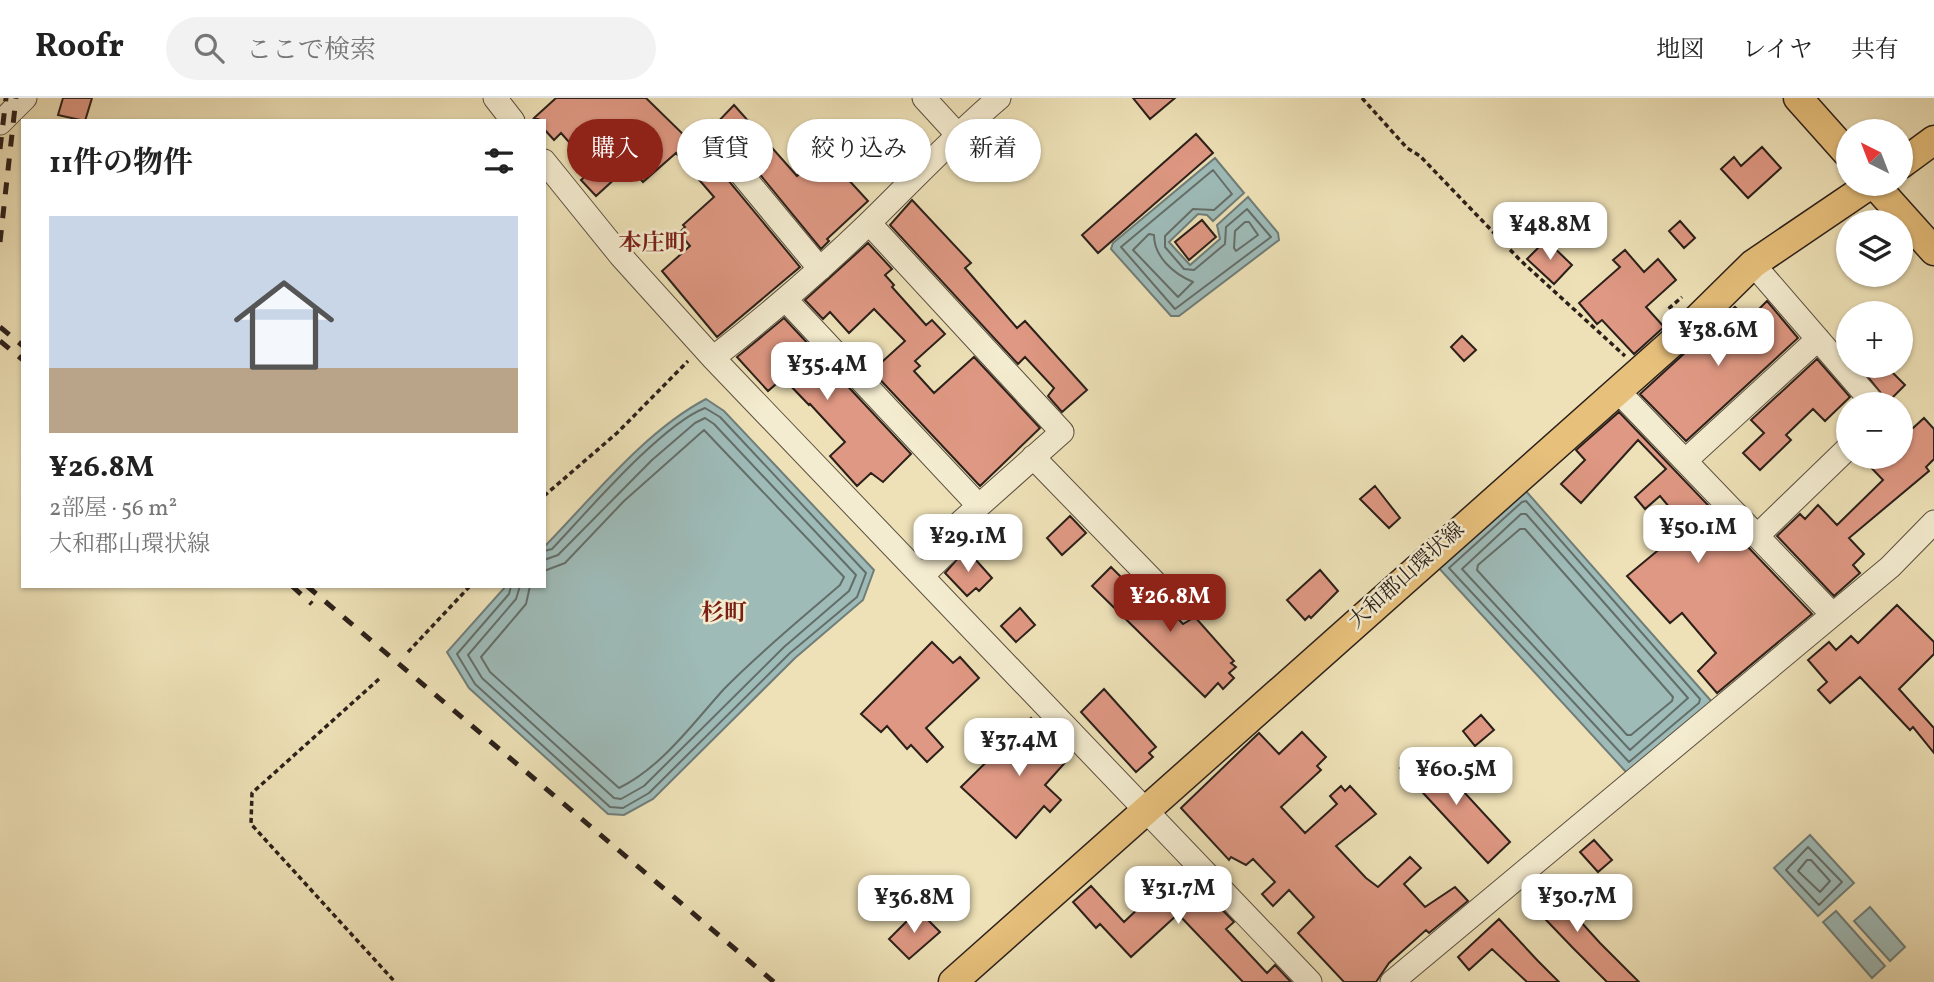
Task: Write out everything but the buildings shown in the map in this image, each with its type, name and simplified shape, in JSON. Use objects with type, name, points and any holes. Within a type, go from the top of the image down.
[{"type":"main road","points":[[1798,98],[1836,141]]},
{"type":"main road","points":[[1913,155],[1934,140]]},
{"type":"main road","name":"大和郡山環状線","points":[[953,982],[1144,808],[1684,332],[1753,264],[1855,196]]},
{"type":"main road","points":[[1884,196],[1934,251]]},
{"type":"street","points":[[0,123],[24,98]]},
{"type":"street","points":[[495,98],[511,119]]},
{"type":"street","points":[[924,98],[945,121]]},
{"type":"street","points":[[974,119],[999,98]]},
{"type":"street","points":[[708,353],[786,300],[869,223],[945,146]]},
{"type":"street","points":[[546,163],[620,255],[708,353],[1310,982]]},
{"type":"street","points":[[748,182],[820,269]]},
{"type":"street","points":[[869,223],[1062,432],[944,537],[952,547],[922,576]]},
{"type":"street","points":[[1753,264],[1864,392]]},
{"type":"street","points":[[786,300],[979,506]]},
{"type":"street","points":[[1685,461],[1818,339]]},
{"type":"street","points":[[1617,390],[1832,614]]},
{"type":"street","points":[[1033,457],[1167,595]]},
{"type":"street","points":[[1757,536],[1836,460]]},
{"type":"street","points":[[1392,982],[1890,567],[1934,522]]},
{"type":"path","points":[[1362,98],[1407,148],[1420,156],[1520,260],[1639,369]]},
{"type":"path","points":[[546,494],[708,353]]},
{"type":"path","points":[[408,652],[468,588]]},
{"type":"path","points":[[379,679],[251,793],[251,824],[395,982]]},
{"type":"water","points":[[1215,158],[1244,193],[1213,221],[1207,215],[1198,214],[1169,242],[1190,265],[1220,239],[1217,225],[1248,197],[1278,233],[1279,240],[1179,316],[1171,316],[1111,249],[1113,243]]},
{"type":"water","points":[[706,399],[724,411],[874,570],[863,600],[795,658],[653,799],[624,815],[608,814],[469,688],[447,652],[504,588],[546,588],[546,545],[641,447],[683,413]]},
{"type":"water","points":[[1525,490],[1712,702],[1627,773],[1437,566]]},
{"type":"water","points":[[1810,835],[1854,883],[1818,916],[1774,868]]},
{"type":"water","points":[[1870,907],[1905,947],[1890,961],[1854,921]]},
{"type":"water","points":[[1836,911],[1885,966],[1872,978],[1823,922]]},
{"type":"railway","points":[[0,149],[6,98]]},
{"type":"railway","points":[[0,242],[16,98]]},
{"type":"railway","points":[[0,327],[21,344]]},
{"type":"railway","points":[[0,341],[21,358]]},
{"type":"railway","points":[[294,588],[312,604]]},
{"type":"railway","points":[[309,588],[774,982]]},
{"type":"district","name":"本庄町","points":[[653,244]]},
{"type":"district","name":"杉町","points":[[724,614]]}]
